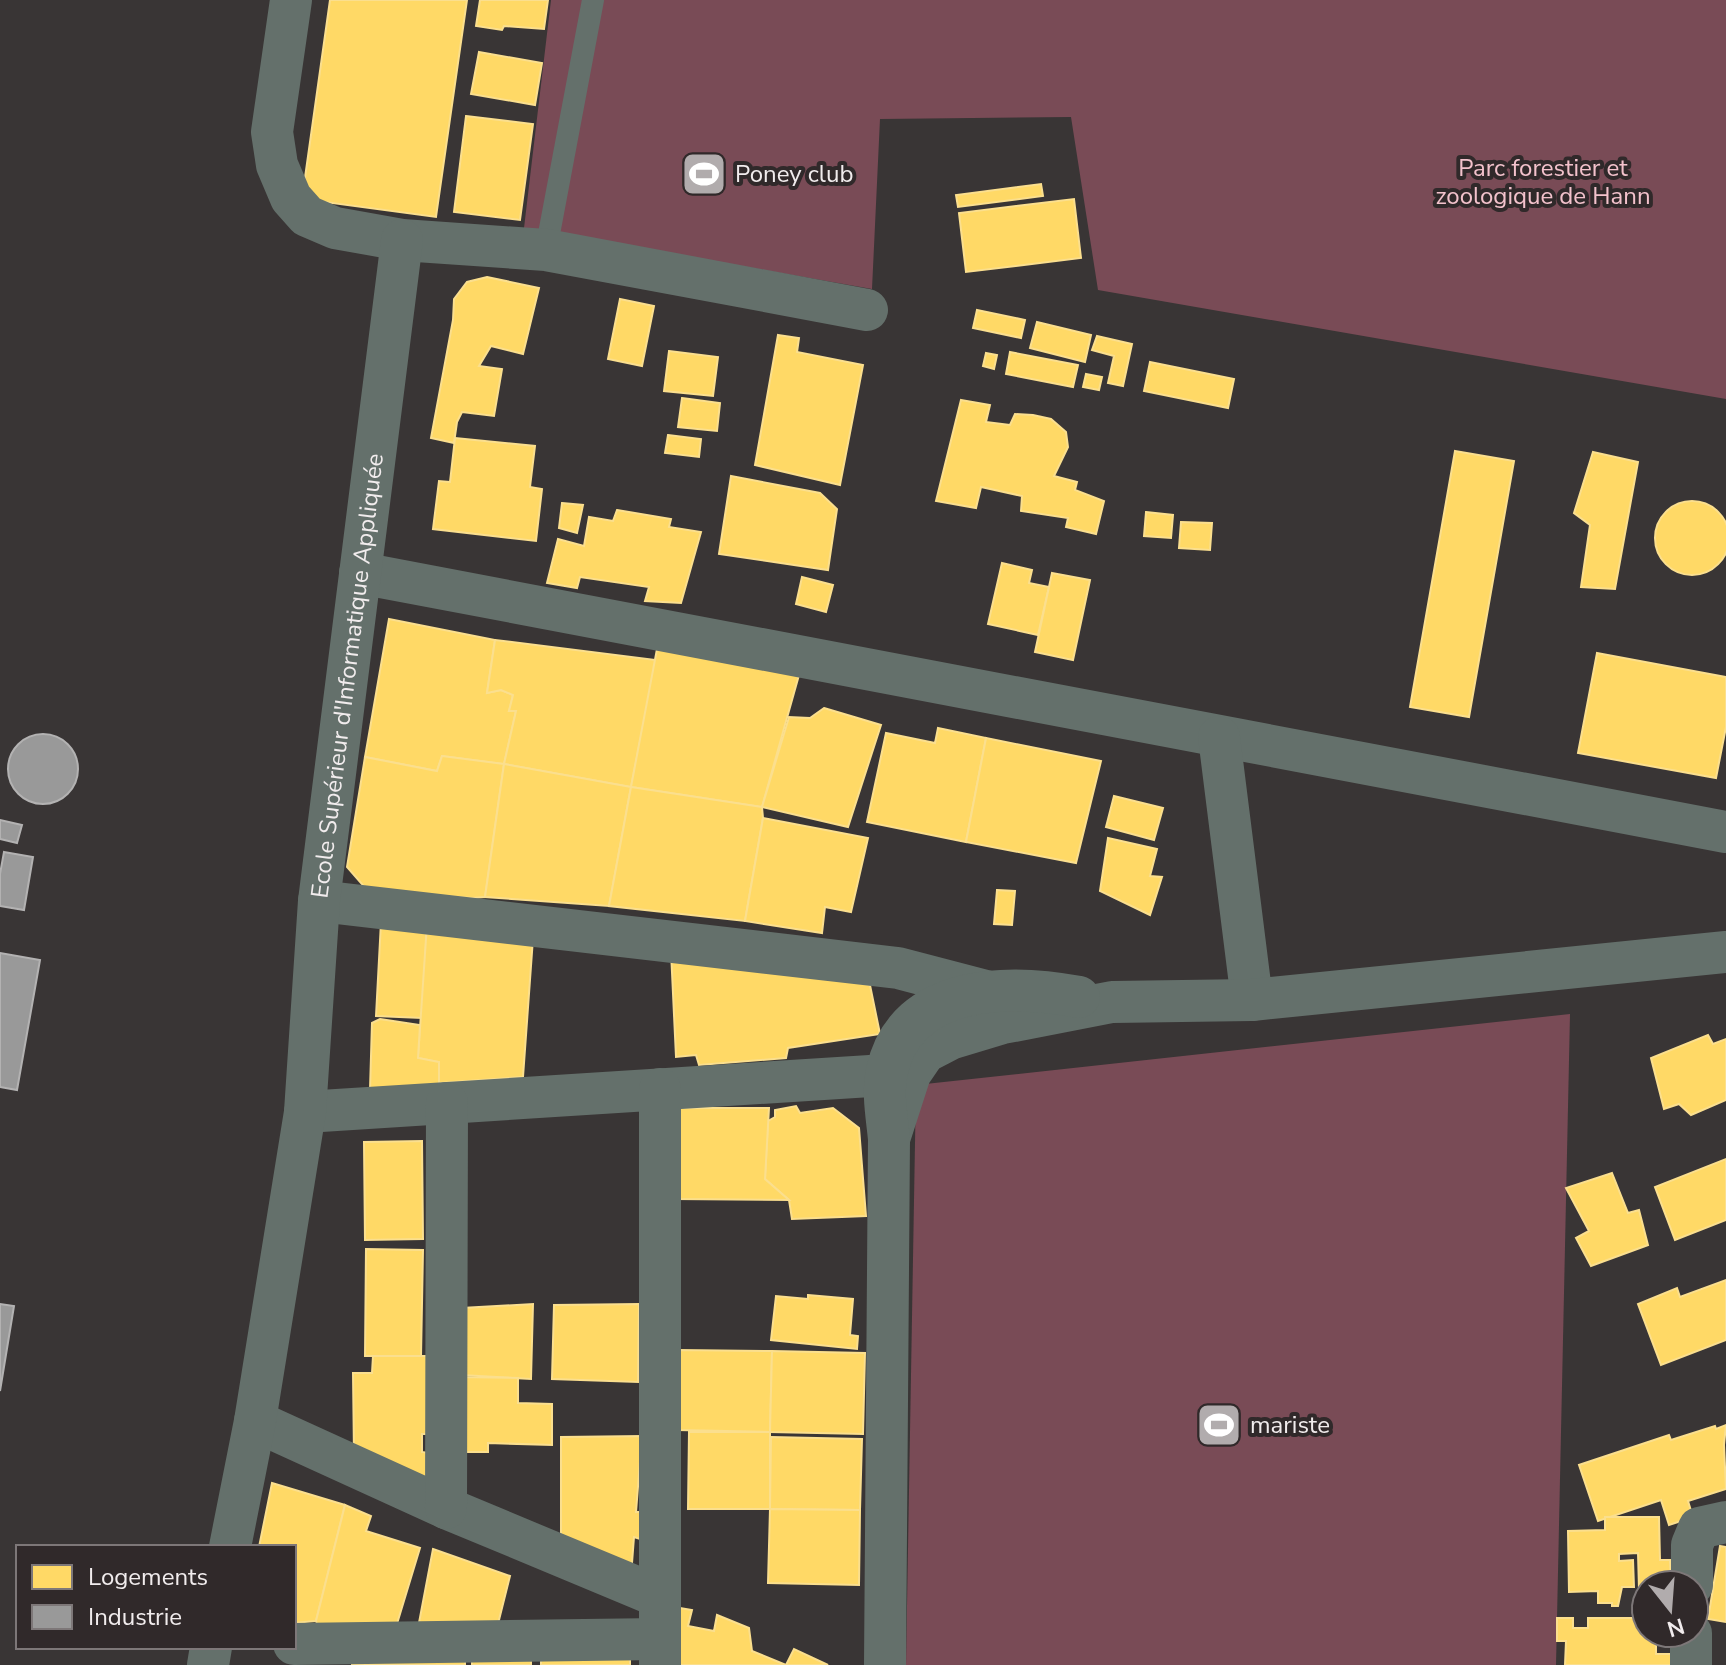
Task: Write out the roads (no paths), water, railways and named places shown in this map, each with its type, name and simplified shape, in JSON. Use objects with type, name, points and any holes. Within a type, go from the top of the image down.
[{"type":"street","points":[[291,0],[272,132],[277,165],[291,198],[307,216],[335,228],[402,240],[546,250],[867,310]]},
{"type":"street","name":"Ecole Supérieur d'Informatique Appliquée","points":[[230,1545],[255,1421],[305,1112],[319,901],[402,240]]},
{"type":"street","points":[[360,573],[1726,832]]},
{"type":"street","points":[[1219,737],[1252,1000]]},
{"type":"street","points":[[319,901],[898,968],[986,991]]},
{"type":"street","points":[[889,1139],[916,1062],[937,1044],[976,1029],[1112,1002],[1252,1000],[1726,952]]},
{"type":"street","points":[[885,1665],[889,1139],[886,1075],[897,1046],[918,1019],[933,1008],[955,999],[986,991],[1043,990],[1112,1002]]},
{"type":"street","points":[[305,1112],[886,1075]]},
{"type":"street","points":[[296,1644],[660,1652],[660,1089]]},
{"type":"street","points":[[446,1508],[447,1103]]},
{"type":"street","points":[[255,1421],[446,1508],[660,1597]]},
{"type":"street","points":[[1692,1569],[1692,1545],[1699,1528],[1722,1522]]},
{"type":"lane","points":[[546,250],[593,0]]},
{"type":"place","name":"Poney club","points":[[704,174]]},
{"type":"place","name":"mariste","points":[[1219,1425]]},
{"type":"park label","name":"Parc forestier et zoologique de Hann","points":[[1543,182]]}]
